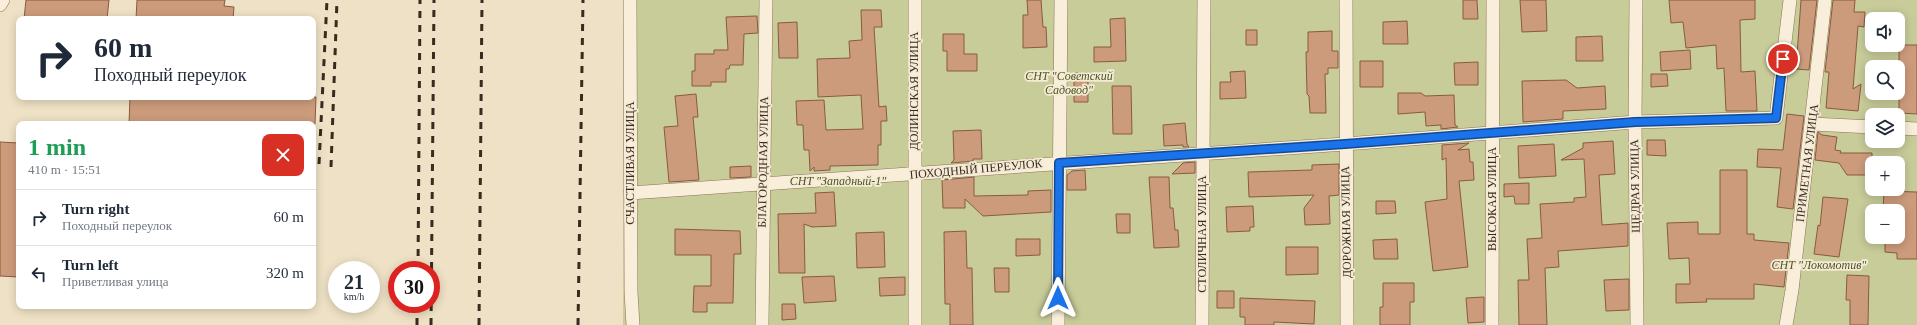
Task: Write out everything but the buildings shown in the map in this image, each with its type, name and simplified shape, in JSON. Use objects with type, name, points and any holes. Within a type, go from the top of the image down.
[{"type":"street","points":[[0,5],[3,0]]},
{"type":"street","name":"СЧАСТЛИВАЯ УЛИЦА","points":[[630,0],[630,193],[633,325]]},
{"type":"street","name":"БЛАГОРОДНАЯ УЛИЦА","points":[[762,325],[766,0]]},
{"type":"street","name":"ДОЛИНСКАЯ УЛИЦА","points":[[915,0],[915,325]]},
{"type":"street","points":[[1058,325],[1060,0]]},
{"type":"street","name":"СТОЛИЧНАЯ УЛИЦА","points":[[1202,325],[1204,0]]},
{"type":"street","name":"ДОРОЖНАЯ УЛИЦА","points":[[1346,0],[1345,144],[1347,325]]},
{"type":"street","name":"ВЫСОКАЯ УЛИЦА","points":[[1492,325],[1494,0]]},
{"type":"street","name":"ЩЕДРАЯ УЛИЦА","points":[[1636,0],[1635,122],[1637,325]]},
{"type":"street","name":"ПОХОДНЫЙ ПЕРЕУЛОК","points":[[630,193],[1345,144],[1635,122],[1776,118],[1790,0]]},
{"type":"street","name":"ПРИМЕТНАЯ УЛИЦА","points":[[1786,325],[1792,290],[1826,0]]},
{"type":"street","points":[[1812,124],[1865,127]]},
{"type":"street","points":[[1905,128],[1917,129]]},
{"type":"green space","points":[[624,0],[1917,0],[1917,325],[623,325]]},
{"type":"railway","points":[[319,164],[327,0]]},
{"type":"railway","points":[[331,167],[337,0]]},
{"type":"railway","points":[[418,261],[420,0]]},
{"type":"railway","points":[[431,325],[434,0]]},
{"type":"railway","points":[[479,325],[482,0]]},
{"type":"railway","points":[[578,325],[583,0]]},
{"type":"railway","points":[[417,313],[417,325]]},
{"type":"route","points":[[1058,298],[1059,163],[1345,144],[1635,122],[1776,118],[1783,59]]},
{"type":"park label","name":"СНТ \"Советский Садовод\"","points":[[1069,83]]},
{"type":"park label","name":"СНТ \"Западный-1\"","points":[[838,181]]},
{"type":"park label","name":"СНТ \"Локомотив\"","points":[[1819,265]]}]
